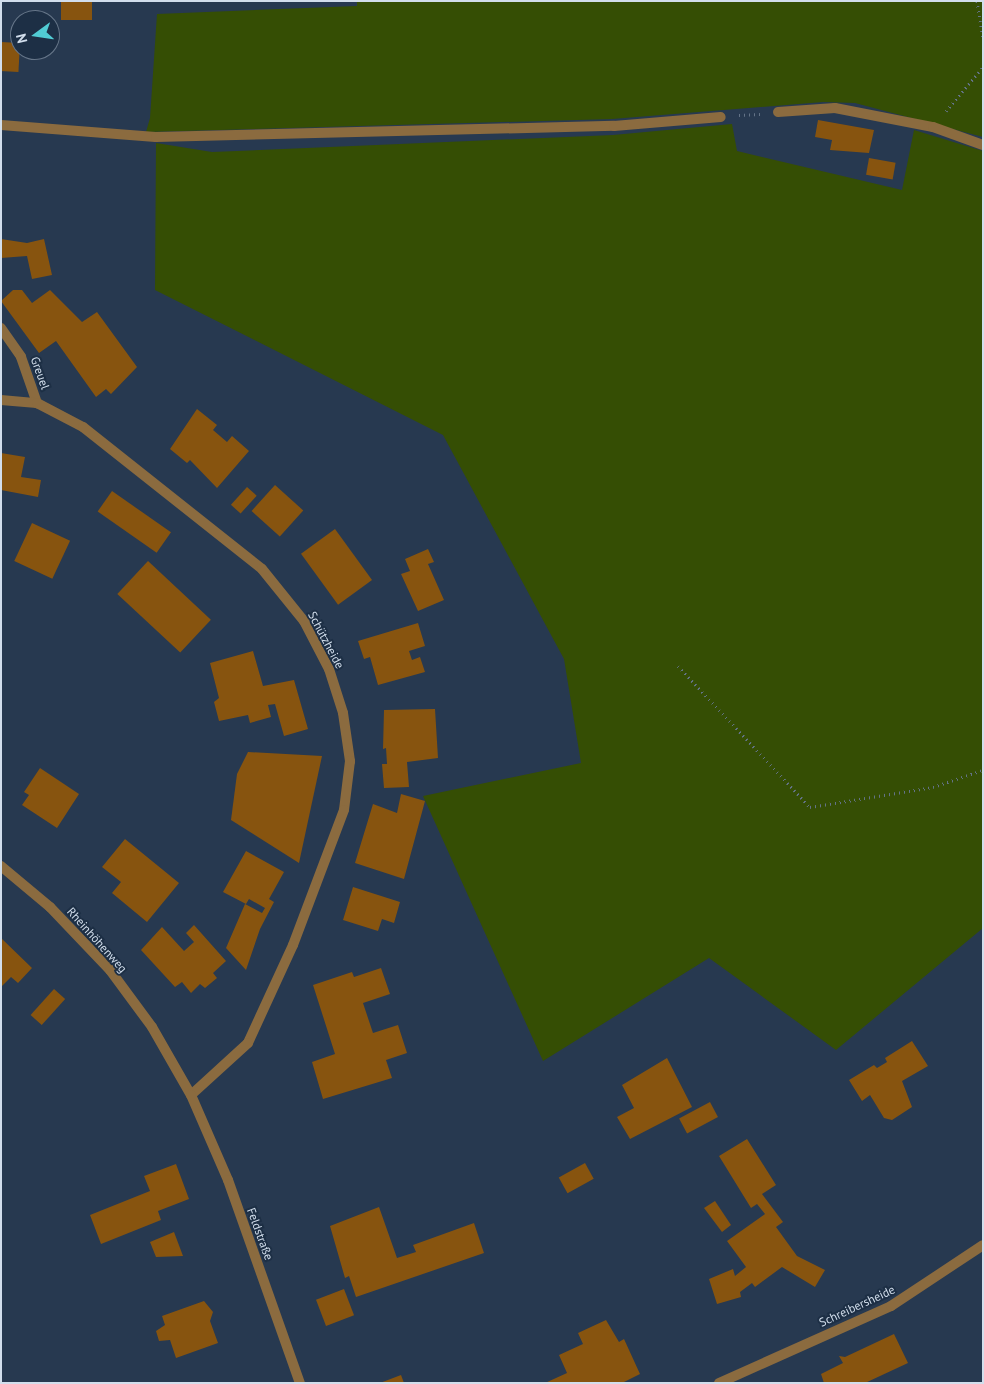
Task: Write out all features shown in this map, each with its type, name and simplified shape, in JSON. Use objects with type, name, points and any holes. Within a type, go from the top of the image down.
[{"type":"street","points":[[778,112],[835,108],[933,127],[983,145]]},
{"type":"street","points":[[1,125],[156,137],[614,126],[721,117]]},
{"type":"street","name":"Greuel","points":[[1,328],[21,357],[37,403]]},
{"type":"street","name":"Schützheide","points":[[1,400],[37,403],[83,427],[262,569],[304,621],[329,670],[343,714],[350,761],[344,810],[293,945],[248,1043],[191,1095]]},
{"type":"street","name":"Rheinhöhenweg","points":[[1,866],[50,908],[110,970],[152,1027],[191,1095]]},
{"type":"street","name":"Feldstraße","points":[[191,1095],[228,1180],[300,1383]]},
{"type":"street","name":"Schreibersheide","points":[[719,1383],[736,1379],[891,1306],[983,1245]]},
{"type":"path","points":[[977,1],[983,38]]},
{"type":"path","points":[[933,127],[983,67]]},
{"type":"path","points":[[721,117],[778,112]]},
{"type":"path","points":[[678,666],[810,807],[933,787],[983,770]]},
{"type":"green space","points":[[357,1],[983,1],[983,137],[855,103],[823,102],[612,119],[146,132],[150,118],[157,14],[357,6]]},
{"type":"green space","points":[[732,124],[737,151],[902,190],[914,130],[983,151],[983,928],[836,1050],[709,958],[543,1061],[423,796],[581,763],[564,659],[443,435],[155,290],[156,143],[212,152],[613,135]]},
{"type":"building","points":[[61,1],[92,1],[92,20],[61,20]]},
{"type":"building","points":[[1,42],[10,42],[10,60],[19,60],[18,72],[1,71]]},
{"type":"building","points":[[818,120],[874,130],[869,153],[830,150],[832,140],[815,137]]},
{"type":"building","points":[[869,158],[896,163],[893,179],[866,175]]},
{"type":"building","points":[[1,239],[27,243],[44,239],[52,275],[32,279],[27,256],[1,258]]},
{"type":"building","points":[[13,290],[22,290],[32,303],[50,290],[82,322],[97,312],[137,367],[111,394],[106,389],[96,397],[56,341],[39,353],[1,301]]},
{"type":"building","points":[[197,409],[217,425],[213,430],[227,442],[232,436],[249,451],[217,488],[190,460],[187,463],[170,449]]},
{"type":"building","points":[[1,453],[25,457],[21,477],[41,480],[38,497],[1,490]]},
{"type":"building","points":[[275,485],[303,510],[280,536],[252,511]]},
{"type":"building","points":[[247,487],[257,496],[241,514],[231,505]]},
{"type":"building","points":[[112,491],[171,532],[157,553],[98,511]]},
{"type":"building","points":[[32,523],[70,541],[52,579],[14,561]]},
{"type":"building","points":[[335,529],[372,580],[338,605],[301,554]]},
{"type":"building","points":[[428,549],[434,562],[428,564],[444,600],[418,611],[401,574],[410,571],[405,559]]},
{"type":"building","points":[[148,561],[211,620],[180,653],[117,594]]},
{"type":"building","points":[[418,623],[425,646],[409,651],[412,660],[420,657],[425,672],[378,685],[370,657],[364,659],[358,641]]},
{"type":"building","points":[[253,651],[263,686],[294,680],[308,729],[284,736],[275,704],[268,705],[271,717],[250,723],[248,715],[219,721],[214,702],[219,698],[210,663]]},
{"type":"building","points":[[435,709],[438,758],[407,762],[409,787],[384,788],[382,764],[387,764],[386,748],[383,749],[384,710]]},
{"type":"building","points":[[248,752],[322,756],[299,863],[231,820],[237,774]]},
{"type":"building","points":[[40,768],[79,794],[57,828],[22,805],[29,795],[24,792]]},
{"type":"building","points":[[401,794],[425,801],[404,879],[355,863],[373,804],[397,813]]},
{"type":"building","points":[[125,839],[179,883],[147,922],[112,893],[121,882],[102,867]]},
{"type":"building","points":[[246,851],[284,872],[269,899],[274,902],[260,929],[246,970],[226,948],[245,904],[262,913],[265,908],[249,899],[246,904],[223,892]]},
{"type":"building","points":[[353,887],[400,902],[394,923],[382,919],[378,931],[343,920]]},
{"type":"building","points":[[194,925],[226,961],[213,973],[217,978],[205,988],[200,984],[191,993],[182,982],[175,987],[141,950],[162,927],[184,951],[194,942],[186,933]]},
{"type":"building","points":[[1,938],[32,968],[18,983],[11,977],[1,987]]},
{"type":"building","points":[[381,968],[390,994],[363,1003],[373,1033],[398,1025],[407,1053],[386,1060],[392,1078],[323,1099],[312,1062],[335,1054],[313,985],[352,972],[354,977]]},
{"type":"building","points":[[54,989],[65,999],[42,1025],[31,1015]]},
{"type":"building","points":[[912,1041],[928,1066],[902,1081],[912,1107],[892,1120],[884,1118],[870,1095],[862,1101],[849,1080],[874,1065],[877,1068],[887,1062],[885,1058]]},
{"type":"building","points":[[667,1058],[692,1107],[630,1139],[617,1117],[634,1108],[622,1085]]},
{"type":"building","points":[[710,1102],[718,1117],[687,1133],[679,1118]]},
{"type":"building","points":[[747,1139],[776,1185],[762,1194],[783,1222],[776,1227],[797,1256],[825,1270],[815,1287],[782,1267],[755,1287],[752,1283],[740,1292],[741,1297],[717,1304],[709,1279],[733,1269],[735,1276],[746,1267],[727,1241],[765,1214],[757,1204],[751,1208],[719,1156]]},
{"type":"building","points":[[585,1163],[594,1179],[567,1193],[559,1178]]},
{"type":"building","points":[[176,1164],[189,1199],[158,1211],[161,1220],[101,1244],[90,1215],[150,1191],[144,1176]]},
{"type":"building","points":[[715,1201],[731,1225],[722,1232],[704,1208]]},
{"type":"building","points":[[379,1207],[397,1258],[416,1252],[413,1245],[474,1223],[484,1253],[356,1297],[349,1276],[345,1278],[330,1226]]},
{"type":"building","points":[[174,1232],[183,1256],[156,1257],[150,1242]]},
{"type":"building","points":[[344,1289],[354,1315],[326,1326],[316,1300]]},
{"type":"building","points":[[204,1301],[213,1312],[210,1321],[218,1343],[176,1358],[170,1340],[159,1341],[156,1331],[165,1325],[162,1316]]},
{"type":"building","points":[[606,1320],[619,1342],[624,1339],[640,1374],[622,1383],[545,1383],[567,1373],[559,1355],[583,1344],[578,1333]]},
{"type":"building","points":[[894,1334],[908,1363],[865,1383],[824,1383],[821,1374],[843,1363],[839,1356],[845,1357]]},
{"type":"building","points":[[401,1375],[404,1383],[380,1383]]}]
